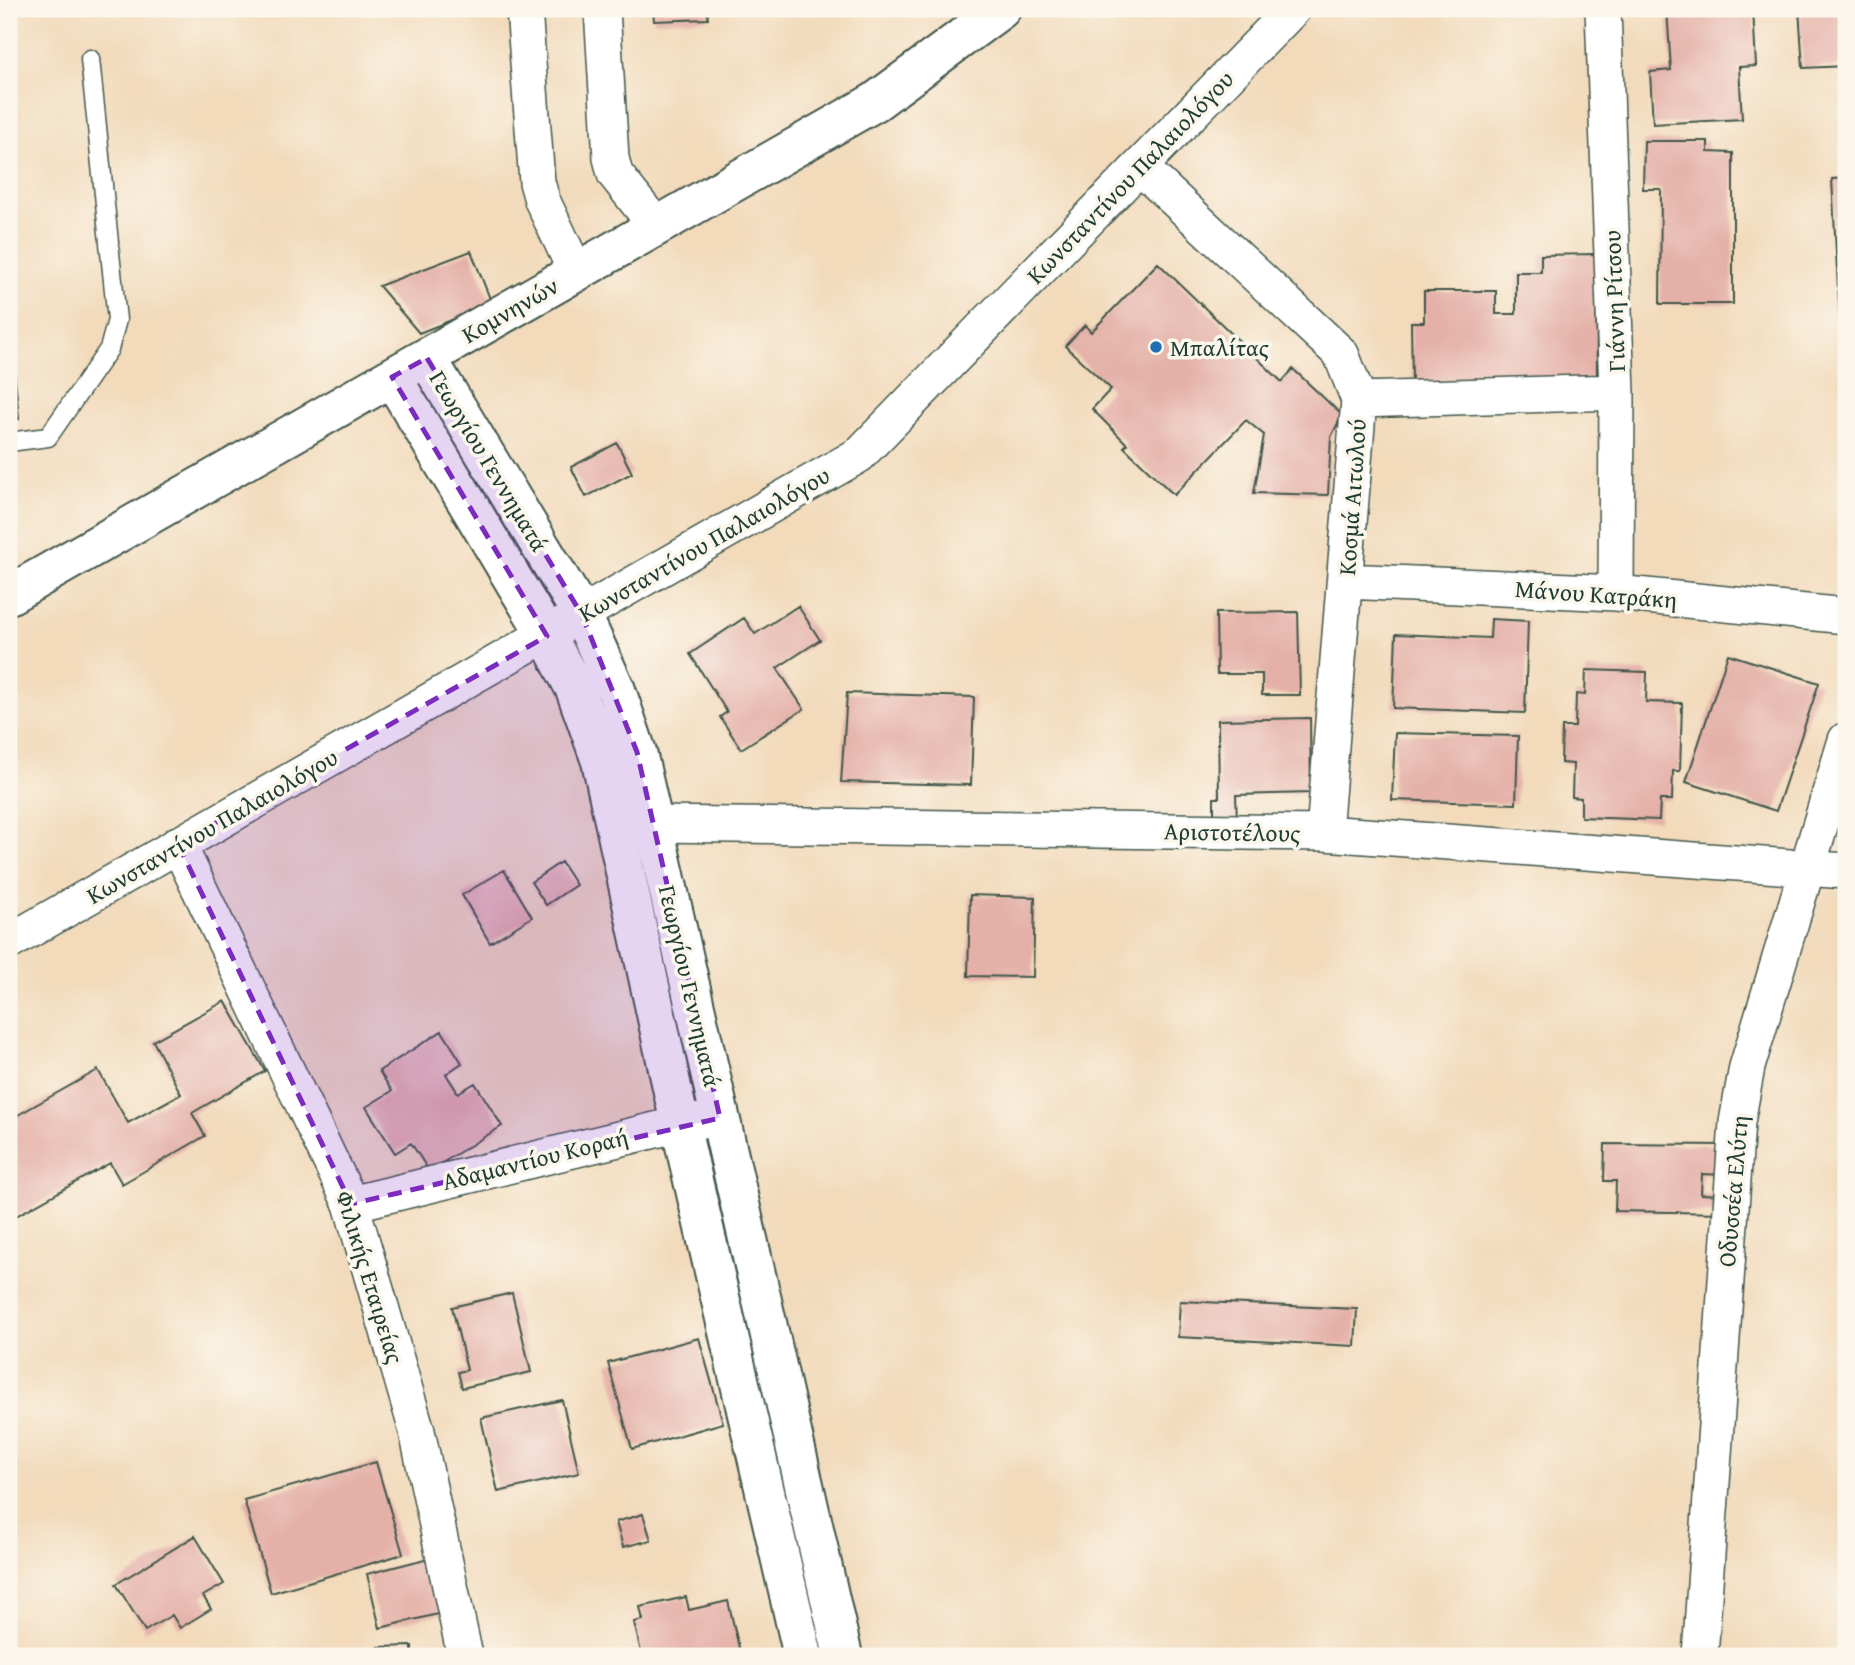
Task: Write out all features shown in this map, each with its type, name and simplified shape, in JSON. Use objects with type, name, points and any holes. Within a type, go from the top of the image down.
[{"type":"street","points":[[524,9],[537,182],[542,200],[576,272]]},
{"type":"street","points":[[602,9],[611,158],[615,174],[657,227]]},
{"type":"street","name":"Κωνσταντίνου Παλαιολόγου","points":[[9,942],[859,455],[1293,9]]},
{"type":"street","name":"Γιάννη Ρίτσου","points":[[1603,9],[1617,392],[1616,593]]},
{"type":"street","name":"Κομνηνών","points":[[9,595],[875,102],[984,15]]},
{"type":"street","name":"Κοσμά Αιτωλού","points":[[1140,167],[1342,354],[1359,400],[1324,833]]},
{"type":"street","name":"Γεωργίου Γεννηματά","points":[[427,358],[582,615],[616,690],[637,752],[635,828],[680,1124],[803,1656]]},
{"type":"street","name":"Γεωργίου Γεννηματά","points":[[392,377],[547,636],[575,689],[601,761],[635,828],[720,1118],[843,1656]]},
{"type":"street","points":[[1359,400],[1617,392]]},
{"type":"street","name":"Μάνου Κατράκη","points":[[1345,581],[1616,593],[1846,616]]},
{"type":"street","name":"Οδυσσέα Ελύτη","points":[[1700,1656],[1737,1122],[1747,1067],[1846,740]]},
{"type":"street","name":"Αριστοτέλους","points":[[635,828],[1324,833],[1846,871]]},
{"type":"street","name":"Φιλικής Εταιρείας","points":[[178,844],[351,1204],[416,1431],[464,1656]]},
{"type":"street","name":"Αδαμαντίου Κοραή","points":[[351,1204],[680,1124],[720,1118]]},
{"type":"lane","points":[[9,442],[48,437],[108,349],[117,320],[90,59]]},
{"type":"highlighted area","points":[[427,358],[582,615],[637,752],[720,1118],[351,1204],[178,844],[547,636],[392,377]]},
{"type":"building","points":[[653,9],[707,9],[708,19],[654,21]]},
{"type":"building","points":[[879,9],[942,9],[942,15],[879,15]]},
{"type":"building","points":[[1667,9],[1753,9],[1756,66],[1739,67],[1742,119],[1653,124],[1650,72],[1671,70]]},
{"type":"building","points":[[1799,9],[1846,9],[1846,66],[1803,68]]},
{"type":"building","points":[[1644,141],[1708,141],[1708,152],[1733,153],[1733,304],[1660,304],[1661,189],[1643,189]]},
{"type":"building","points":[[1846,178],[1846,397],[1844,397],[1832,179]]},
{"type":"building","points":[[471,251],[492,304],[419,333],[379,286]]},
{"type":"building","points":[[1596,254],[1597,379],[1412,381],[1411,322],[1424,322],[1424,291],[1496,291],[1496,314],[1516,314],[1516,272],[1541,272],[1541,255]]},
{"type":"building","points":[[1158,263],[1282,382],[1293,369],[1342,415],[1331,437],[1328,495],[1254,493],[1264,435],[1246,420],[1174,495],[1124,447],[1127,444],[1092,409],[1111,389],[1065,346],[1085,325],[1091,332]]},
{"type":"building","points":[[9,338],[19,419],[9,420]]},
{"type":"building","points":[[617,443],[632,473],[586,497],[571,467]]},
{"type":"building","points":[[798,606],[820,640],[777,668],[804,709],[741,749],[720,717],[727,712],[690,654],[744,618],[755,634]]},
{"type":"building","points":[[1298,612],[1300,695],[1262,695],[1262,674],[1217,674],[1216,613]]},
{"type":"building","points":[[1491,619],[1528,621],[1525,713],[1393,708],[1396,634],[1490,638]]},
{"type":"building","points":[[1728,654],[1819,683],[1776,811],[1686,782]]},
{"type":"building","points":[[1586,670],[1647,672],[1646,702],[1682,703],[1680,771],[1673,771],[1672,800],[1660,800],[1659,820],[1581,817],[1581,798],[1572,797],[1573,764],[1561,763],[1562,727],[1575,727],[1576,694],[1585,695]]},
{"type":"building","points":[[847,693],[974,697],[971,785],[841,782]]},
{"type":"building","points":[[1310,718],[1311,793],[1236,795],[1237,820],[1214,820],[1214,798],[1219,798],[1218,720]]},
{"type":"building","points":[[1395,733],[1518,736],[1516,804],[1392,800]]},
{"type":"building","points":[[561,862],[576,885],[546,905],[531,882]]},
{"type":"building","points":[[504,870],[532,917],[490,943],[462,895]]},
{"type":"building","points":[[970,895],[1035,897],[1033,977],[968,976]]},
{"type":"building","points":[[225,1001],[265,1071],[192,1113],[205,1136],[122,1184],[110,1163],[9,1220],[9,1120],[98,1070],[128,1123],[181,1094],[153,1041]]},
{"type":"building","points":[[442,1031],[462,1063],[446,1074],[458,1093],[475,1083],[502,1126],[429,1171],[411,1143],[395,1153],[366,1107],[392,1091],[379,1071]]},
{"type":"building","points":[[1605,1144],[1726,1145],[1725,1175],[1702,1174],[1701,1194],[1725,1195],[1725,1213],[1615,1211],[1616,1181],[1604,1181]]},
{"type":"building","points":[[512,1293],[531,1372],[462,1388],[458,1372],[467,1370],[452,1307]]},
{"type":"building","points":[[1180,1301],[1357,1309],[1355,1346],[1178,1337]]},
{"type":"building","points":[[699,1338],[723,1423],[632,1449],[608,1363]]},
{"type":"building","points":[[562,1400],[579,1473],[498,1492],[481,1418]]},
{"type":"building","points":[[376,1462],[403,1554],[271,1593],[244,1500]]},
{"type":"building","points":[[643,1514],[651,1540],[623,1547],[616,1522]]},
{"type":"building","points":[[195,1536],[224,1584],[203,1596],[211,1609],[180,1628],[172,1615],[145,1631],[116,1584]]},
{"type":"building","points":[[429,1558],[442,1613],[380,1628],[367,1574]]},
{"type":"building","points":[[686,1597],[689,1610],[728,1601],[741,1656],[642,1656],[634,1622],[643,1620],[640,1607]]},
{"type":"building","points":[[412,1646],[412,1656],[378,1656],[378,1647]]},
{"type":"place","name":"Μπαλίτας","points":[[1156,347]]}]
